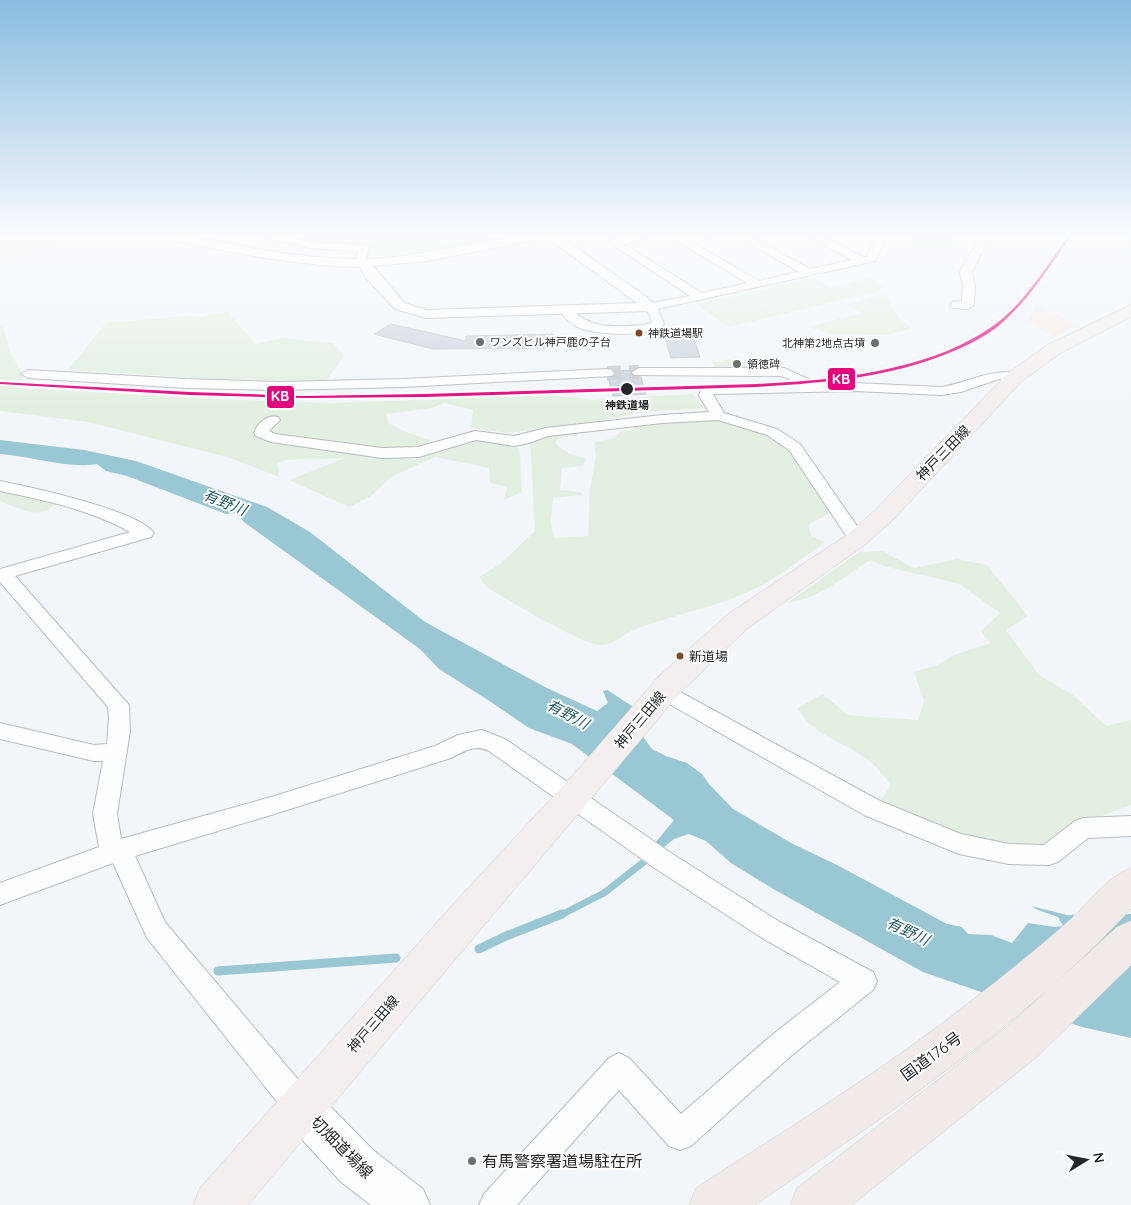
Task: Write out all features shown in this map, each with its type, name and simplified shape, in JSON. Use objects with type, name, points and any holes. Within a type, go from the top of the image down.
[{"type":"highway","name":"国道176号","points":[[712,1205],[900,1079],[989,1014],[1094,924],[1131,884]]},
{"type":"highway","points":[[814,1205],[1023,1041],[1131,939]]},
{"type":"main road","name":"神戸三田線","points":[[217,1205],[469,913],[574,797],[664,692],[702,653],[738,621],[857,539],[882,516],[1015,377],[1054,349],[1131,310]]},
{"type":"main road","name":"切畑道場線","points":[[301,1107],[357,1166],[407,1205]]},
{"type":"street","points":[[388,293],[400,306],[416,311],[446,314],[648,307],[716,293]]},
{"type":"street","points":[[565,310],[585,326],[599,330],[654,327],[658,324],[658,319],[642,300],[632,293]]},
{"type":"street","points":[[694,293],[700,297]]},
{"type":"street","points":[[956,305],[968,305],[969,293]]},
{"type":"street","points":[[639,372],[784,372],[817,387]]},
{"type":"street","points":[[28,374],[165,383],[289,386],[407,384],[607,373]]},
{"type":"street","points":[[712,405],[706,392],[712,389],[817,387],[941,391],[998,375],[1015,377]]},
{"type":"street","points":[[273,420],[262,429],[261,433],[270,438],[382,453],[420,452],[475,436],[514,441],[524,440],[546,432],[653,420],[712,405],[772,432],[795,447],[857,539]]},
{"type":"street","points":[[0,486],[81,507],[130,523],[145,533],[1,574],[118,705],[120,713],[116,752],[105,814],[110,845],[120,850],[156,930],[301,1107]]},
{"type":"street","points":[[664,692],[872,808],[959,844],[1009,854],[1049,855],[1083,828],[1131,826]]},
{"type":"street","points":[[0,732],[94,753],[116,752]]},
{"type":"street","points":[[0,894],[120,850],[272,806],[443,752],[466,741],[482,738],[498,745],[665,862],[771,930],[863,980],[782,1045],[680,1134],[619,1068],[495,1205]]},
{"type":"shaded area","points":[[1036,307],[1057,315],[1076,326],[1054,337],[1028,321]]},
{"type":"green space","points":[[744,293],[869,293],[729,327],[696,304]]},
{"type":"green space","points":[[888,293],[887,298],[894,311],[912,328],[888,335],[832,334],[808,327],[861,313],[847,304]]},
{"type":"green space","points":[[227,312],[256,344],[282,338],[333,343],[344,356],[326,381],[215,379],[68,370],[106,323],[187,316],[201,317]]},
{"type":"green space","points":[[0,327],[3,327],[11,354],[23,374],[21,388],[213,399],[331,403],[534,396],[574,397],[592,400],[692,394],[705,408],[642,412],[592,423],[508,433],[471,428],[473,410],[444,403],[432,408],[387,414],[388,423],[430,440],[425,446],[388,456],[415,460],[481,439],[516,443],[520,455],[522,492],[504,500],[507,487],[490,483],[489,468],[435,457],[391,477],[371,496],[349,507],[289,480],[345,458],[286,460],[277,464],[279,477],[230,458],[88,422],[0,411]]},
{"type":"green space","points":[[733,359],[753,361],[759,369],[716,370],[712,362]]},
{"type":"green space","points":[[710,420],[728,422],[768,433],[789,447],[834,511],[808,525],[812,537],[825,542],[778,575],[747,593],[636,629],[611,643],[602,645],[592,643],[562,630],[486,587],[479,577],[500,564],[535,531],[530,439],[551,433],[578,432],[577,436],[567,436],[556,440],[556,444],[568,453],[586,459],[583,466],[562,468],[560,490],[581,492],[582,495],[553,498],[551,520],[553,538],[588,536],[590,488],[596,457],[594,442],[615,438],[620,432],[632,430],[640,422]]},
{"type":"green space","points":[[0,490],[34,497],[55,504],[42,512],[29,512],[0,501]]},
{"type":"green space","points":[[882,551],[914,568],[957,559],[987,565],[1028,616],[1006,630],[1039,675],[1073,695],[1106,726],[1131,720],[1131,805],[1067,829],[1043,845],[1010,845],[953,832],[879,803],[891,785],[882,774],[864,757],[811,725],[798,708],[823,694],[848,715],[918,720],[924,701],[914,672],[937,665],[954,655],[990,643],[981,631],[1000,613],[959,584],[884,566],[870,560],[820,592],[798,601],[787,603],[859,552]]},
{"type":"water","name":"有野川","points":[[0,440],[84,450],[136,461],[267,507],[310,532],[425,622],[547,688],[597,711],[608,703],[603,691],[607,690],[635,708],[633,723],[652,749],[687,763],[702,774],[733,809],[793,844],[837,865],[947,924],[962,927],[968,934],[991,935],[1012,943],[1028,923],[1055,927],[1063,926],[1058,917],[1031,906],[1067,915],[1131,914],[1131,1038],[1082,1027],[923,972],[775,890],[731,863],[706,841],[689,834],[674,839],[664,847],[656,842],[674,820],[572,744],[529,728],[439,669],[420,649],[244,522],[236,513],[226,514],[127,476],[106,471],[97,464],[62,464],[0,454]]},
{"type":"building","name":"ワンズヒル神戸鹿の子台","points":[[391,324],[466,341],[466,336],[553,334],[555,348],[433,349],[374,334]]},
{"type":"building","points":[[692,333],[700,357],[671,358],[664,334]]},
{"type":"building","name":"神鉄道場駅","points":[[632,370],[630,372],[632,376],[641,377],[646,394],[613,396],[608,378],[614,377],[615,371]]},
{"type":"waterway","points":[[559,916],[604,893],[645,861]]},
{"type":"waterway","points":[[479,949],[562,914]]},
{"type":"waterway","points":[[218,971],[396,958]]},
{"type":"tunnel","points":[[607,373],[639,372]]},
{"type":"transit line","name":"KB","points":[[0,383],[190,394],[344,397],[756,386],[801,383],[888,371],[930,359],[969,343],[985,334],[1000,323],[1027,293]]},
{"type":"place","name":"神鉄道場駅","points":[[639,333]]},
{"type":"place","name":"ワンズヒル神戸鹿の子台","points":[[480,342]]},
{"type":"place","name":"北神第2地点古墳","points":[[875,343]]},
{"type":"place","name":"領徳碑","points":[[737,364]]},
{"type":"place","name":"神鉄道場","points":[[627,389]]},
{"type":"place","name":"新道場","points":[[680,656]]},
{"type":"place","name":"有馬警察署道場駐在所","points":[[472,1161]]}]
